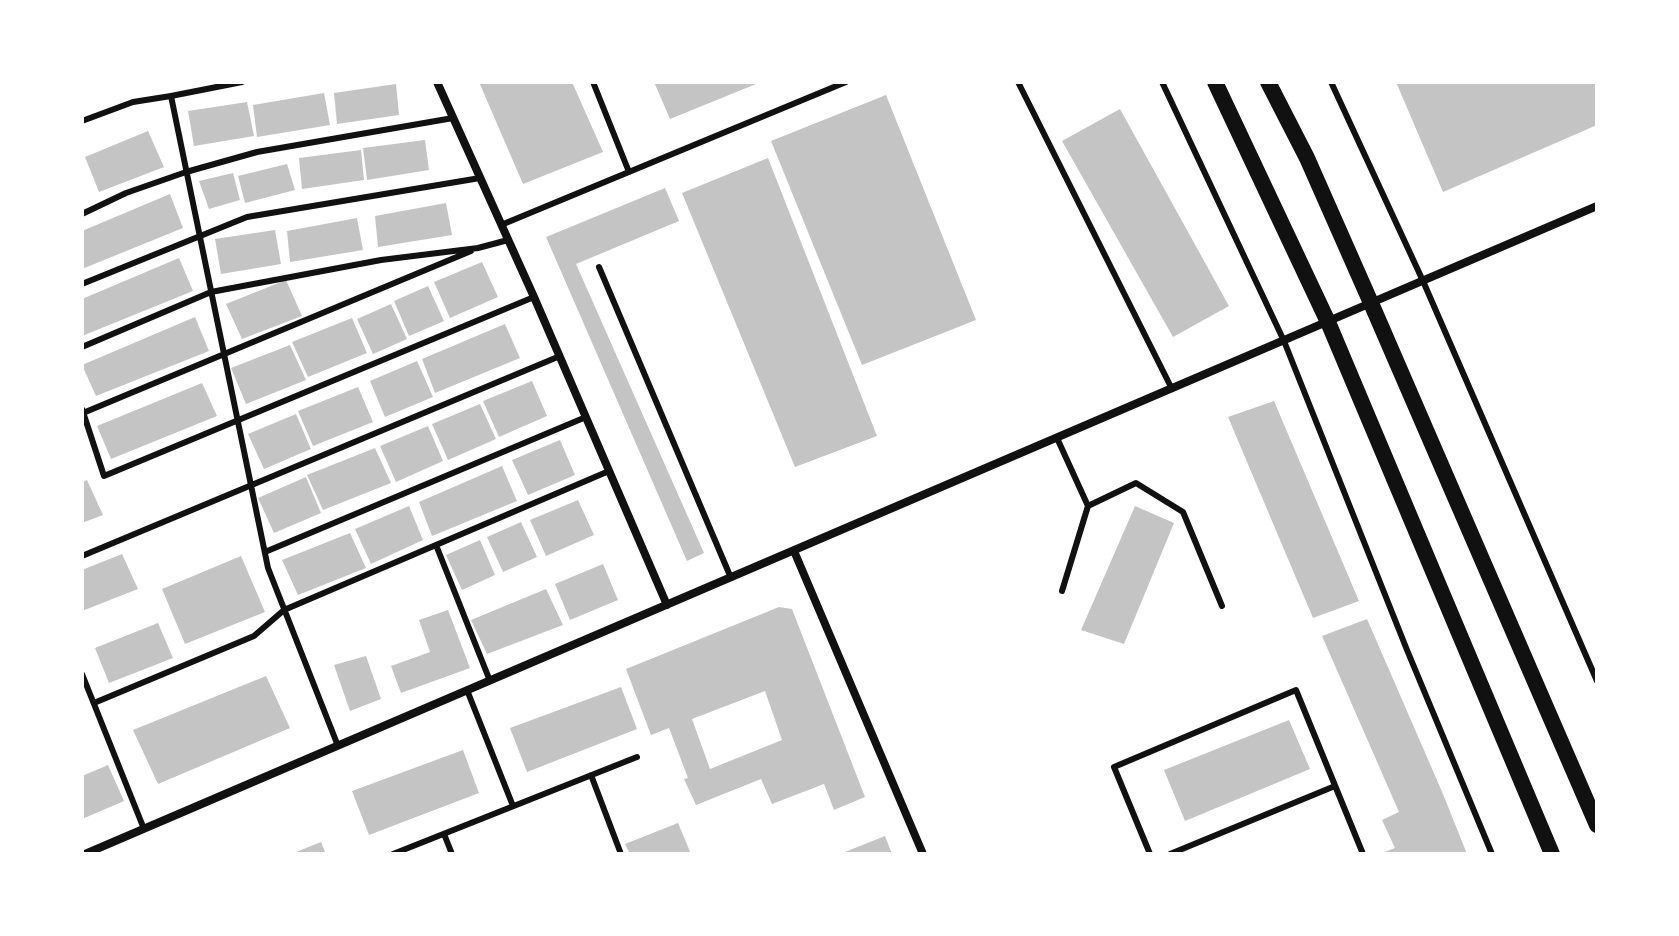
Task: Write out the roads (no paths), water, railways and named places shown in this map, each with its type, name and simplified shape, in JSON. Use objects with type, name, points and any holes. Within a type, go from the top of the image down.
[{"type":"main road","points":[[1215,82],[1328,322],[1552,854]]},
{"type":"main road","points":[[1268,82],[1307,158],[1597,825]]},
{"type":"street","points":[[437,82],[667,605]]},
{"type":"street","points":[[85,854],[1597,206]]},
{"type":"street","points":[[794,551],[923,854]]},
{"type":"lane","points":[[82,121],[133,102],[242,82]]},
{"type":"lane","points":[[593,82],[629,172]]},
{"type":"lane","points":[[501,225],[846,82]]},
{"type":"lane","points":[[1018,82],[1172,389]]},
{"type":"lane","points":[[1162,82],[1284,341],[1492,854]]},
{"type":"lane","points":[[1331,82],[1423,281],[1597,681]]},
{"type":"lane","points":[[171,96],[265,552],[284,610],[338,746]]},
{"type":"lane","points":[[82,214],[126,193],[257,152],[453,118]]},
{"type":"lane","points":[[82,284],[247,217],[480,178]]},
{"type":"lane","points":[[82,347],[211,292],[381,260],[478,248],[508,240]]},
{"type":"lane","points":[[478,248],[83,411],[104,476],[534,297]]},
{"type":"lane","points":[[599,267],[731,578]]},
{"type":"lane","points":[[82,556],[560,356]]},
{"type":"lane","points":[[265,552],[586,417]]},
{"type":"lane","points":[[1057,438],[1088,506],[1062,591]]},
{"type":"lane","points":[[94,703],[254,636],[284,610],[609,471]]},
{"type":"lane","points":[[1088,506],[1136,483],[1183,512],[1222,606]]},
{"type":"lane","points":[[436,545],[490,681]]},
{"type":"lane","points":[[82,674],[144,829]]},
{"type":"lane","points":[[467,690],[513,806]]},
{"type":"lane","points":[[1150,854],[1114,767],[1296,690],[1363,854]]},
{"type":"lane","points":[[393,854],[637,757]]},
{"type":"lane","points":[[591,775],[621,854]]},
{"type":"lane","points":[[1170,854],[1335,786]]},
{"type":"lane","points":[[444,834],[452,854]]}]
